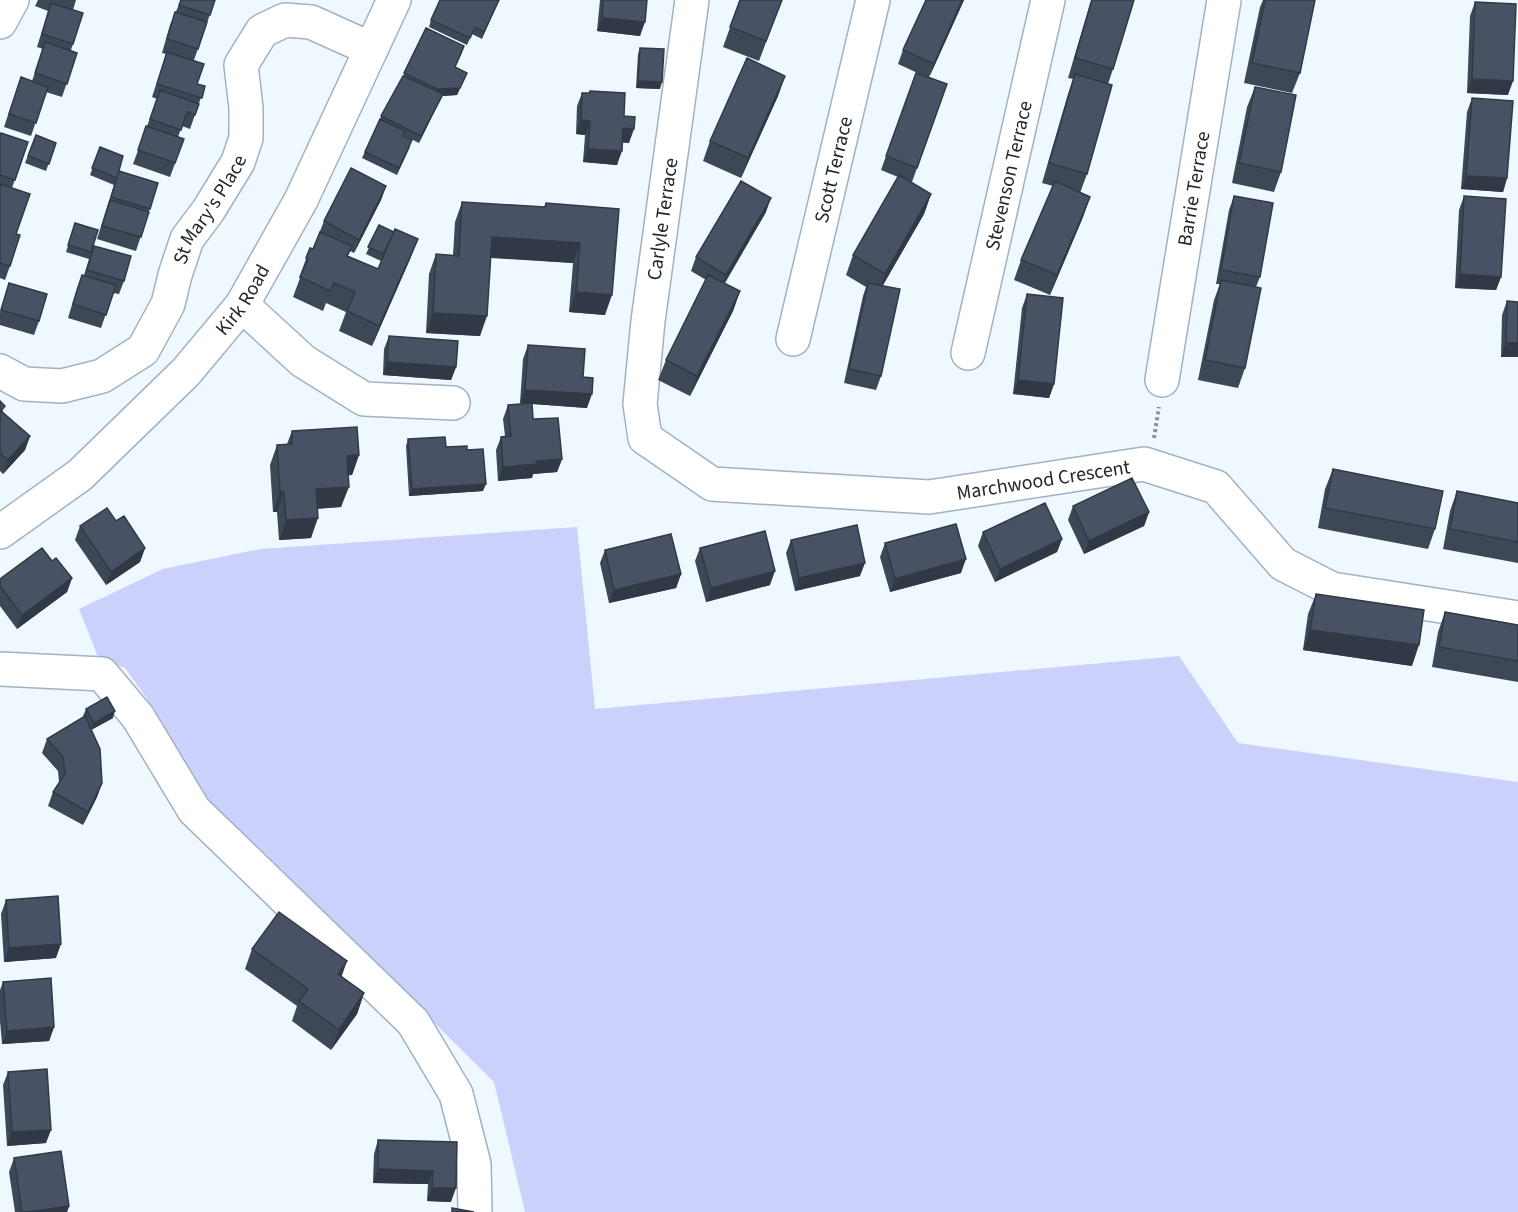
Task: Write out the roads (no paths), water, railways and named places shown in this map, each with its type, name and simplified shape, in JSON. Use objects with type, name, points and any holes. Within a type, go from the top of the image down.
[{"type":"street","points":[[0,22],[12,0]]},
{"type":"street","name":"Kirk Road","points":[[0,532],[81,475],[156,404],[186,372],[242,304],[301,200],[394,0]]},
{"type":"street","name":"Carlyle Terrace","points":[[645,438],[640,404],[648,321],[692,0]]},
{"type":"street","name":"Scott Terrace","points":[[793,339],[873,0]]},
{"type":"street","name":"Stevenson Terrace","points":[[969,353],[1048,0]]},
{"type":"street","name":"Barrie Terrace","points":[[1162,380],[1224,0]]},
{"type":"street","name":"St Mary's Place","points":[[0,371],[24,384],[62,386],[102,376],[143,350],[168,304],[175,275],[188,239],[208,212],[238,162],[246,138],[246,108],[241,66],[262,31],[285,20],[311,22],[371,49]]},
{"type":"street","points":[[242,304],[303,361],[364,399],[453,403]]},
{"type":"street","name":"Marchwood Crescent","points":[[645,438],[712,484],[929,497],[1144,464],[1216,487],[1283,564],[1332,589],[1518,618]]},
{"type":"street","points":[[0,669],[102,674],[138,717],[194,810],[413,1022],[456,1094],[474,1164],[475,1212]]}]
